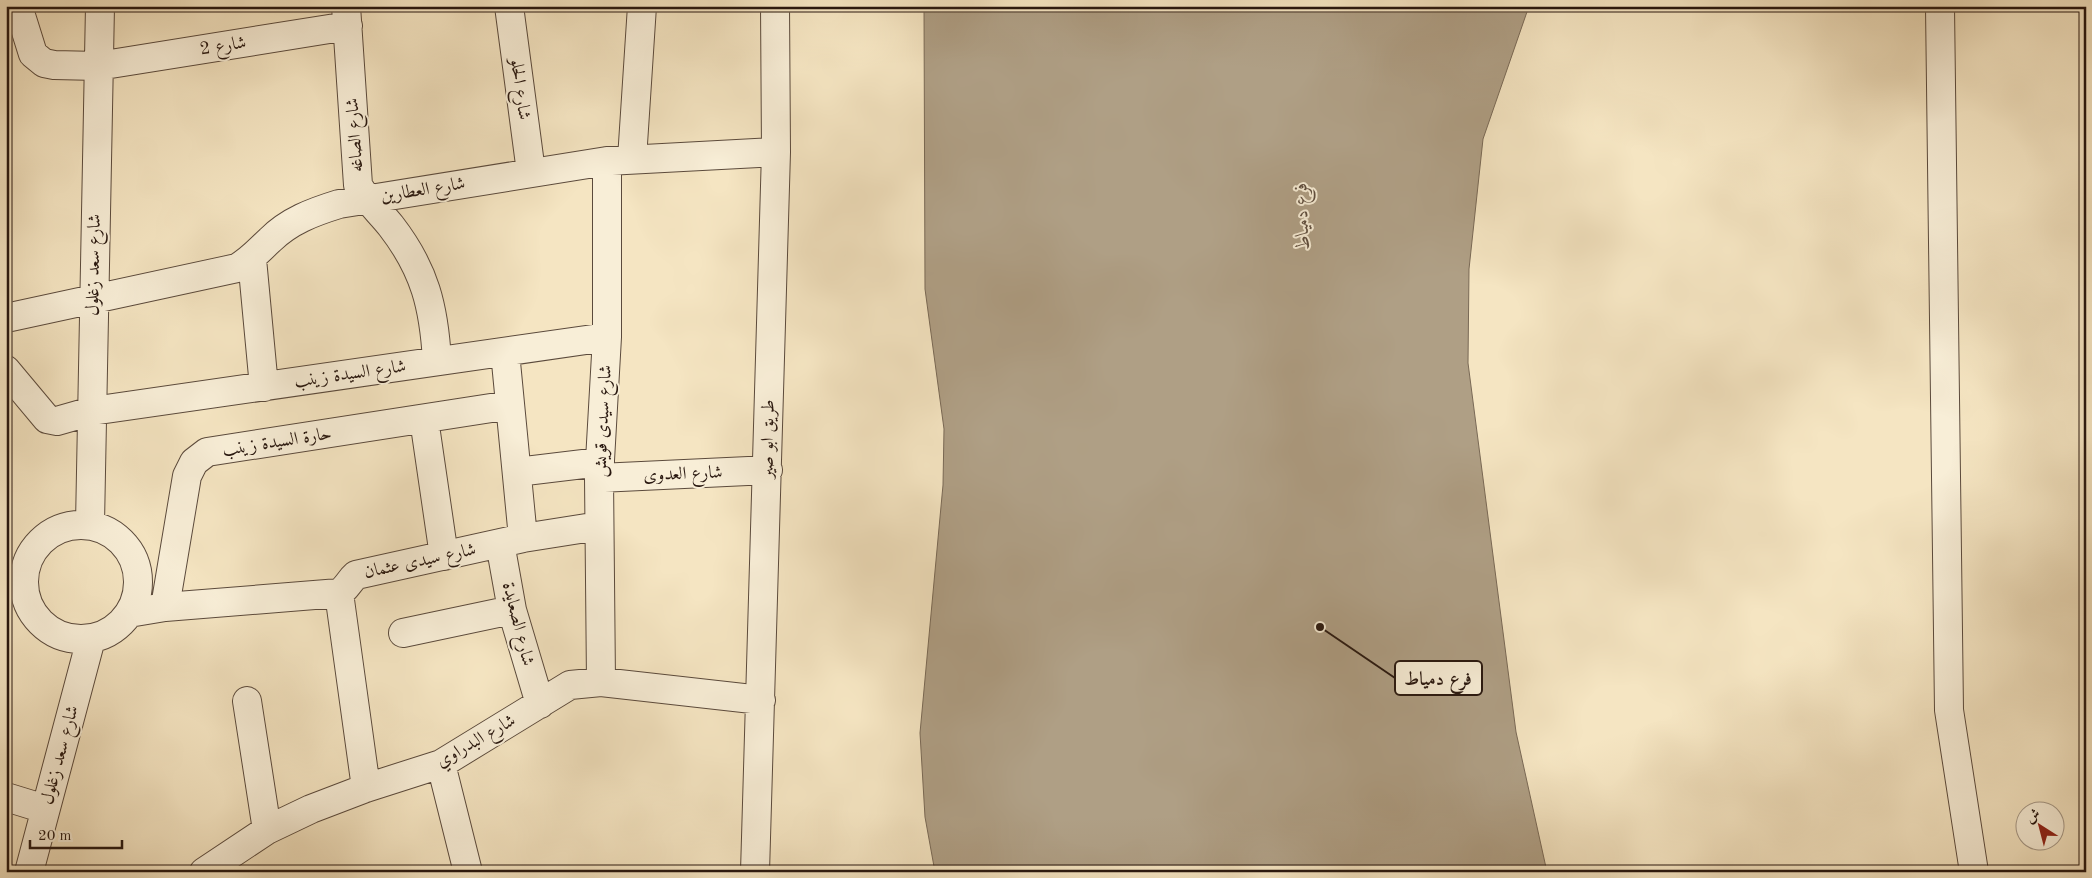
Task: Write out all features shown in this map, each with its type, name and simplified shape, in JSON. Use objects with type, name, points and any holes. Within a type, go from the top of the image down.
[{"type":"street","name":"شارع 2","points":[[18,6],[33,54],[44,63],[54,65],[98,66],[347,16]]},
{"type":"street","name":"شارع سعد زغلول","points":[[90,524],[100,6]]},
{"type":"street","name":"شارع الحلو","points":[[509,6],[531,172]]},
{"type":"street","name":"شارع سيدى قويش","points":[[602,682],[599,470],[620,160],[642,6]]},
{"type":"street","name":"طريق ابو صير","points":[[755,872],[776,152],[775,6]]},
{"type":"street","points":[[1940,7],[1949,710],[1974,872]]},
{"type":"street","name":"شارع الصاغه","points":[[347,16],[358,185],[366,199],[391,225],[412,256],[427,289],[435,325],[437,361]]},
{"type":"street","name":"شارع العطارين","points":[[6,318],[237,268],[252,259],[270,240],[290,224],[314,211],[339,204],[531,172],[620,160],[776,152]]},
{"type":"street","points":[[252,259],[264,387]]},
{"type":"street","name":"شارع السيدة زينب","points":[[6,370],[47,419],[57,421],[92,411],[607,337]]},
{"type":"street","name":"شارع الصعايدة","points":[[505,352],[517,472],[511,541],[512,610],[540,704]]},
{"type":"street","name":"حارة السيدة زينب","points":[[165,608],[188,476],[194,462],[207,452],[510,405]]},
{"type":"street","points":[[424,419],[444,556]]},
{"type":"street","name":"شارع العدوى","points":[[517,472],[768,470]]},
{"type":"street","points":[[73,524],[90,524],[104,528],[117,536],[127,546],[134,558],[139,586],[136,600],[129,613],[119,625],[106,634],[91,638],[74,639],[59,635],[45,626],[34,615],[26,600],[15,587],[32,552],[43,539],[57,529],[73,524]]},
{"type":"street","name":"شارع سيدى عثمان","points":[[339,593],[346,589],[350,580],[356,575],[511,541],[599,526]]},
{"type":"street","points":[[129,613],[165,608],[339,593],[366,788]]},
{"type":"street","points":[[403,633],[512,610]]},
{"type":"street","name":"شارع سعد زغلول","points":[[29,872],[91,638]]},
{"type":"street","name":"شارع البدراوي","points":[[204,872],[267,830],[311,809],[366,788],[441,764],[570,685],[602,682],[761,700]]},
{"type":"street","points":[[247,701],[267,830]]},
{"type":"street","points":[[441,764],[468,872]]},
{"type":"street","points":[[6,797],[45,809]]},
{"type":"water","points":[[924,6],[1529,6],[1483,139],[1469,269],[1468,363],[1516,732],[1547,872],[935,872],[925,817],[920,733],[943,485],[944,429],[925,289]]},
{"type":"place","name":"فرع دمياط","points":[[1320,627]]}]
